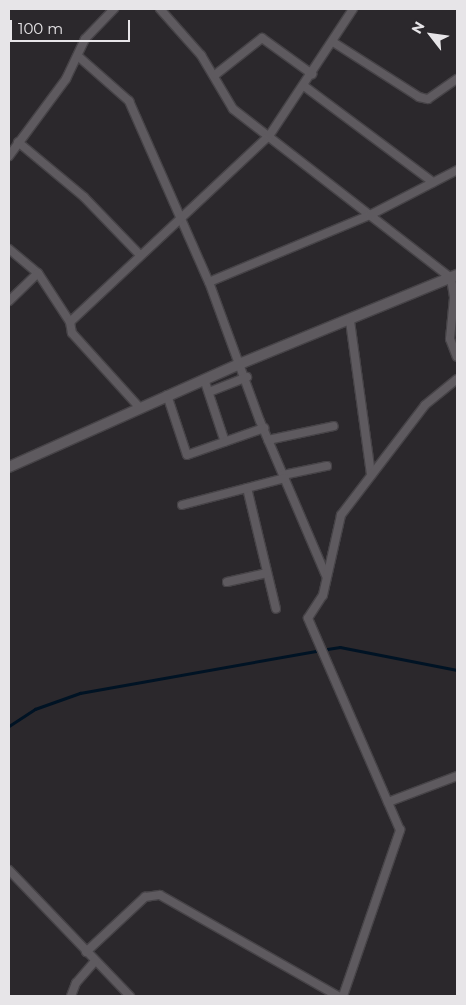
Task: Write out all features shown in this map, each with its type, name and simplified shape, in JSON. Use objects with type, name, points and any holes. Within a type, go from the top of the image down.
[{"type":"street","points":[[9,156],[79,56],[90,31],[114,9]]},
{"type":"street","points":[[160,9],[215,75],[233,109],[370,215],[454,276]]},
{"type":"street","points":[[70,322],[179,218],[269,136],[333,42],[352,9]]},
{"type":"street","points":[[215,75],[262,38],[312,74]]},
{"type":"street","points":[[333,42],[419,97],[428,99],[457,79]]},
{"type":"street","points":[[79,56],[128,102],[209,282],[242,363],[268,440],[326,576]]},
{"type":"street","points":[[304,86],[433,182]]},
{"type":"street","points":[[18,142],[84,196],[140,255]]},
{"type":"street","points":[[209,282],[370,215],[457,170]]},
{"type":"street","points":[[9,249],[38,273],[70,322],[72,334],[139,407]]},
{"type":"street","points":[[9,300],[38,273]]},
{"type":"street","points":[[9,466],[204,379],[350,321],[454,276]]},
{"type":"street","points":[[454,276],[450,339],[457,357]]},
{"type":"street","points":[[350,321],[371,475]]},
{"type":"street","points":[[209,392],[247,377]]},
{"type":"street","points":[[204,379],[225,442]]},
{"type":"street","points":[[343,996],[400,830],[308,618],[323,595],[341,515],[425,405],[457,379]]},
{"type":"street","points":[[167,395],[188,455],[264,428]]},
{"type":"street","points":[[268,440],[334,426]]},
{"type":"street","points":[[182,505],[327,466]]},
{"type":"street","points":[[247,488],[276,609]]},
{"type":"street","points":[[227,582],[267,573]]},
{"type":"street","points":[[388,802],[457,776]]},
{"type":"street","points":[[9,870],[130,996]]},
{"type":"street","points":[[86,952],[145,897],[160,895],[338,996]]},
{"type":"street","points":[[71,996],[76,982],[95,961]]},
{"type":"waterway","points":[[9,726],[35,709],[80,693],[340,647],[457,670]]}]
